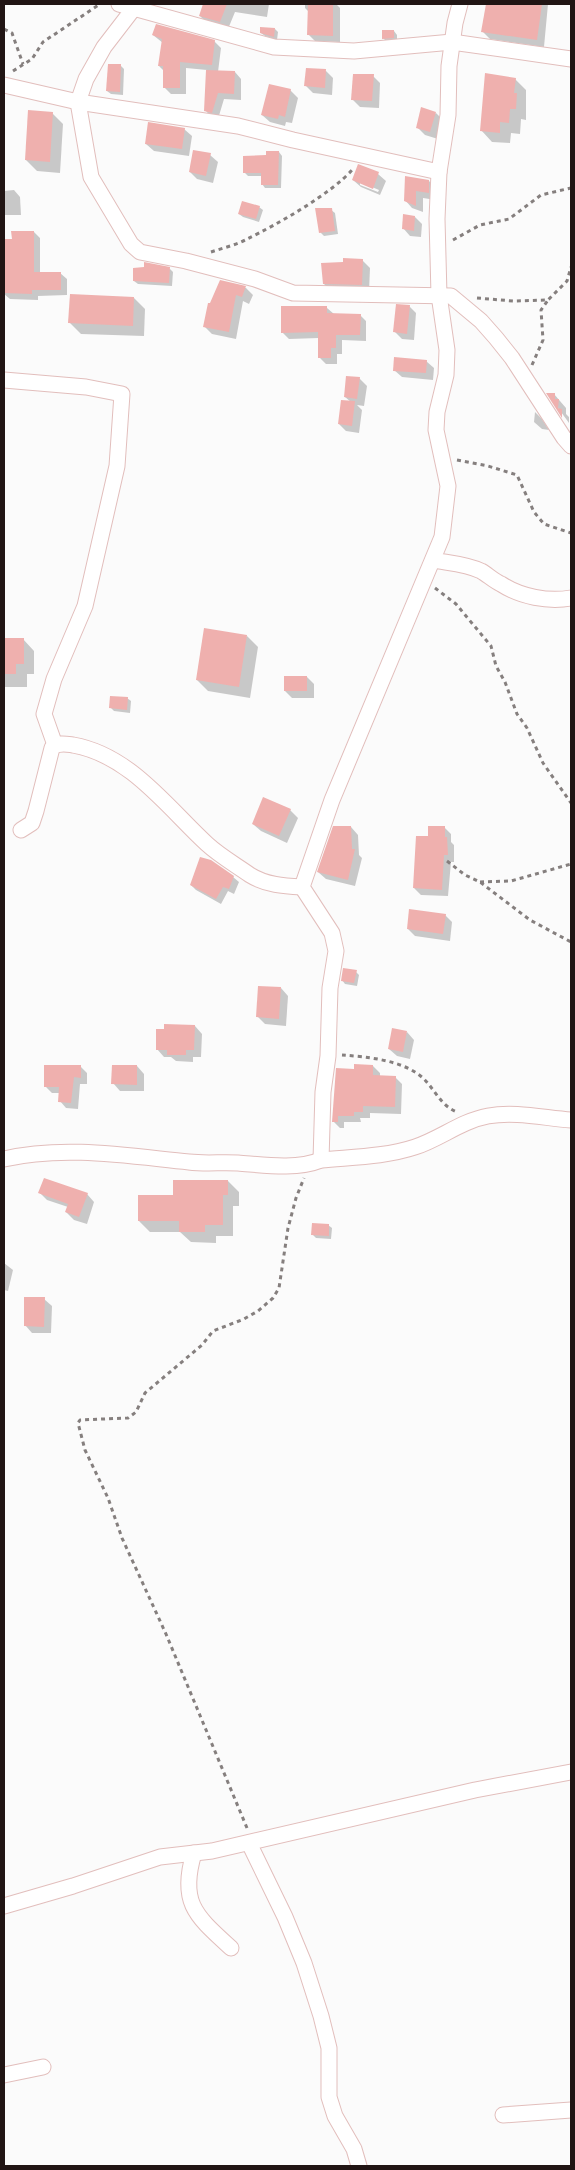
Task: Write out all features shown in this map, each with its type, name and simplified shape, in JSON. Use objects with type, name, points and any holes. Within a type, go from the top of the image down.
[{"type":"street","points":[[119,4],[274,47],[354,51],[452,42],[571,59]]},
{"type":"street","points":[[302,888],[332,800],[442,537],[448,486],[436,430],[437,412],[446,375],[447,350],[445,295],[437,261],[439,172],[448,115],[449,66],[452,42],[460,4]]},
{"type":"street","points":[[134,8],[104,47],[86,79],[78,102],[90,177],[131,244],[140,252],[186,261],[255,279],[293,293],[445,295],[491,332],[571,446]]},
{"type":"street","points":[[7,79],[78,102],[238,126],[439,172]]},
{"type":"street","points":[[4,380],[86,387],[122,394],[117,466],[85,606],[54,679],[44,714],[55,745]]},
{"type":"street","points":[[430,567],[462,565],[482,572],[502,585],[532,596],[554,601],[571,598]]},
{"type":"street","points":[[22,830],[32,823],[45,771],[52,748],[55,745]]},
{"type":"street","points":[[55,745],[79,746],[106,755],[162,799],[208,845],[253,876],[272,884],[302,888]]},
{"type":"street","points":[[302,888],[335,940],[336,951],[330,988],[328,1056],[315,1163]]},
{"type":"street","points":[[4,1159],[24,1155],[68,1153],[142,1156],[190,1162],[274,1166],[315,1163],[400,1152],[417,1146],[468,1121],[489,1116],[518,1115],[571,1120]]},
{"type":"street","points":[[4,1906],[73,1886],[150,1860],[251,1842],[475,1790],[571,1772]]},
{"type":"street","points":[[251,1842],[304,1963],[322,2016],[329,2048],[329,2097],[335,2116],[354,2149],[359,2166]]},
{"type":"street","points":[[194,1853],[190,1868],[188,1890],[192,1908],[201,1920],[231,1948]]},
{"type":"street","points":[[4,2075],[42,2067]]},
{"type":"street","points":[[503,2115],[571,2110]]},
{"type":"path","points":[[7,79],[23,64],[32,59],[43,42],[100,4]]},
{"type":"path","points":[[4,29],[12,33],[23,64]]},
{"type":"path","points":[[186,261],[246,240],[294,212],[347,176],[363,156]]},
{"type":"path","points":[[437,261],[447,245],[454,239],[480,225],[509,219],[541,195],[571,188]]},
{"type":"path","points":[[524,377],[538,354],[543,340],[541,310],[567,281],[571,267]]},
{"type":"path","points":[[445,295],[513,300],[548,300]]},
{"type":"path","points":[[442,461],[464,460],[517,475],[534,512],[544,524],[571,533]]},
{"type":"path","points":[[430,567],[437,589],[456,604],[491,646],[496,666],[505,682],[514,708],[527,728],[543,763],[571,803]]},
{"type":"path","points":[[447,861],[465,875],[480,882],[530,920],[571,942]]},
{"type":"path","points":[[480,882],[511,881],[571,864]]},
{"type":"path","points":[[328,1056],[354,1056],[382,1060],[416,1072],[429,1084],[443,1103],[453,1111],[476,1119]]},
{"type":"path","points":[[251,1842],[166,1634],[122,1538],[108,1498],[85,1450],[78,1423],[80,1420],[128,1418],[136,1412],[145,1393],[202,1344],[213,1331],[244,1319],[258,1311],[273,1298],[279,1288],[288,1228],[296,1198],[315,1163]]},
{"type":"building","points":[[203,4],[227,4],[220,22],[199,16]]},
{"type":"building","points":[[308,4],[333,4],[333,36],[307,35]]},
{"type":"building","points":[[486,4],[542,4],[537,40],[481,32]]},
{"type":"building","points":[[156,24],[215,40],[212,65],[180,62],[180,88],[163,88],[163,66],[158,66],[162,39],[152,35]]},
{"type":"building","points":[[260,27],[275,28],[274,37],[260,33]]},
{"type":"building","points":[[382,30],[394,30],[394,38],[382,39]]},
{"type":"building","points":[[108,64],[121,64],[120,92],[106,91]]},
{"type":"building","points":[[306,68],[326,69],[325,88],[304,86]]},
{"type":"building","points":[[206,70],[235,71],[234,94],[218,93],[212,113],[204,111]]},
{"type":"building","points":[[485,73],[516,78],[514,93],[517,93],[516,109],[510,109],[509,123],[500,122],[500,133],[480,131]]},
{"type":"building","points":[[353,74],[374,74],[372,101],[351,100]]},
{"type":"building","points":[[269,84],[291,89],[285,117],[279,115],[278,119],[261,115]]},
{"type":"building","points":[[421,107],[436,112],[430,132],[416,128]]},
{"type":"building","points":[[28,110],[53,112],[50,162],[25,160]]},
{"type":"building","points":[[148,122],[185,128],[182,149],[145,144]]},
{"type":"building","points":[[193,150],[211,153],[206,176],[189,172]]},
{"type":"building","points":[[266,151],[279,151],[278,185],[261,185],[261,173],[243,173],[243,156],[266,155]]},
{"type":"building","points":[[358,164],[379,172],[373,189],[352,180]]},
{"type":"building","points":[[405,176],[429,180],[429,193],[416,191],[416,206],[404,201]]},
{"type":"building","points":[[242,201],[260,206],[256,219],[238,214]]},
{"type":"building","points":[[315,208],[332,208],[335,231],[319,233]]},
{"type":"building","points":[[403,214],[415,216],[414,231],[402,229]]},
{"type":"building","points":[[11,231],[34,231],[34,272],[61,272],[61,290],[32,290],[32,294],[4,293],[4,239],[12,239]]},
{"type":"building","points":[[343,258],[363,259],[362,285],[323,284],[321,263],[343,262]]},
{"type":"building","points":[[144,262],[170,267],[169,283],[133,281],[133,268],[144,267]]},
{"type":"building","points":[[220,280],[246,286],[242,297],[236,295],[229,332],[203,327],[208,303],[210,303]]},
{"type":"building","points":[[70,294],[134,297],[133,326],[68,323]]},
{"type":"building","points":[[396,304],[410,305],[407,334],[393,332]]},
{"type":"building","points":[[281,306],[327,306],[327,313],[361,314],[360,335],[336,335],[336,348],[331,348],[331,358],[318,358],[318,332],[281,333]]},
{"type":"building","points":[[394,357],[427,360],[426,373],[393,371]]},
{"type":"building","points":[[346,376],[360,377],[357,399],[344,397]]},
{"type":"building","points":[[546,393],[555,393],[555,399],[559,399],[558,408],[562,409],[562,418]]},
{"type":"building","points":[[341,400],[355,401],[352,426],[338,424]]},
{"type":"building","points":[[204,628],[247,635],[239,687],[196,680]]},
{"type":"building","points":[[4,638],[24,638],[24,664],[16,664],[16,674],[4,674]]},
{"type":"building","points":[[284,676],[307,676],[307,691],[284,691]]},
{"type":"building","points":[[110,696],[128,697],[127,710],[109,708]]},
{"type":"building","points":[[263,797],[291,809],[279,836],[252,824]]},
{"type":"building","points":[[333,826],[351,826],[352,849],[355,849],[348,880],[317,872]]},
{"type":"building","points":[[428,826],[445,826],[448,855],[444,855],[442,890],[413,888],[416,836],[428,836]]},
{"type":"building","points":[[200,857],[211,860],[234,876],[229,889],[223,887],[216,899],[190,885]]},
{"type":"building","points":[[409,909],[446,914],[443,934],[407,929]]},
{"type":"building","points":[[343,968],[357,970],[354,983],[341,981]]},
{"type":"building","points":[[258,986],[281,987],[279,1019],[256,1017]]},
{"type":"building","points":[[164,1024],[195,1025],[194,1050],[186,1050],[186,1055],[167,1055],[167,1050],[156,1050],[156,1029],[164,1029]]},
{"type":"building","points":[[392,1028],[407,1031],[403,1052],[388,1049]]},
{"type":"building","points":[[354,1064],[373,1065],[373,1075],[396,1076],[395,1107],[363,1106],[363,1112],[354,1112],[354,1116],[338,1116],[338,1122],[332,1122],[336,1068],[354,1069]]},
{"type":"building","points":[[44,1065],[81,1065],[81,1078],[74,1077],[71,1103],[58,1102],[59,1087],[44,1087]]},
{"type":"building","points":[[112,1065],[137,1065],[137,1085],[111,1084]]},
{"type":"building","points":[[44,1178],[88,1193],[79,1217],[65,1212],[68,1204],[38,1193]]},
{"type":"building","points":[[173,1180],[228,1180],[228,1195],[223,1195],[223,1225],[205,1225],[205,1232],[179,1232],[179,1221],[138,1221],[138,1195],[173,1195]]},
{"type":"building","points":[[312,1223],[329,1224],[329,1236],[311,1235]]},
{"type":"building","points":[[24,1297],[45,1297],[44,1327],[24,1326]]}]
